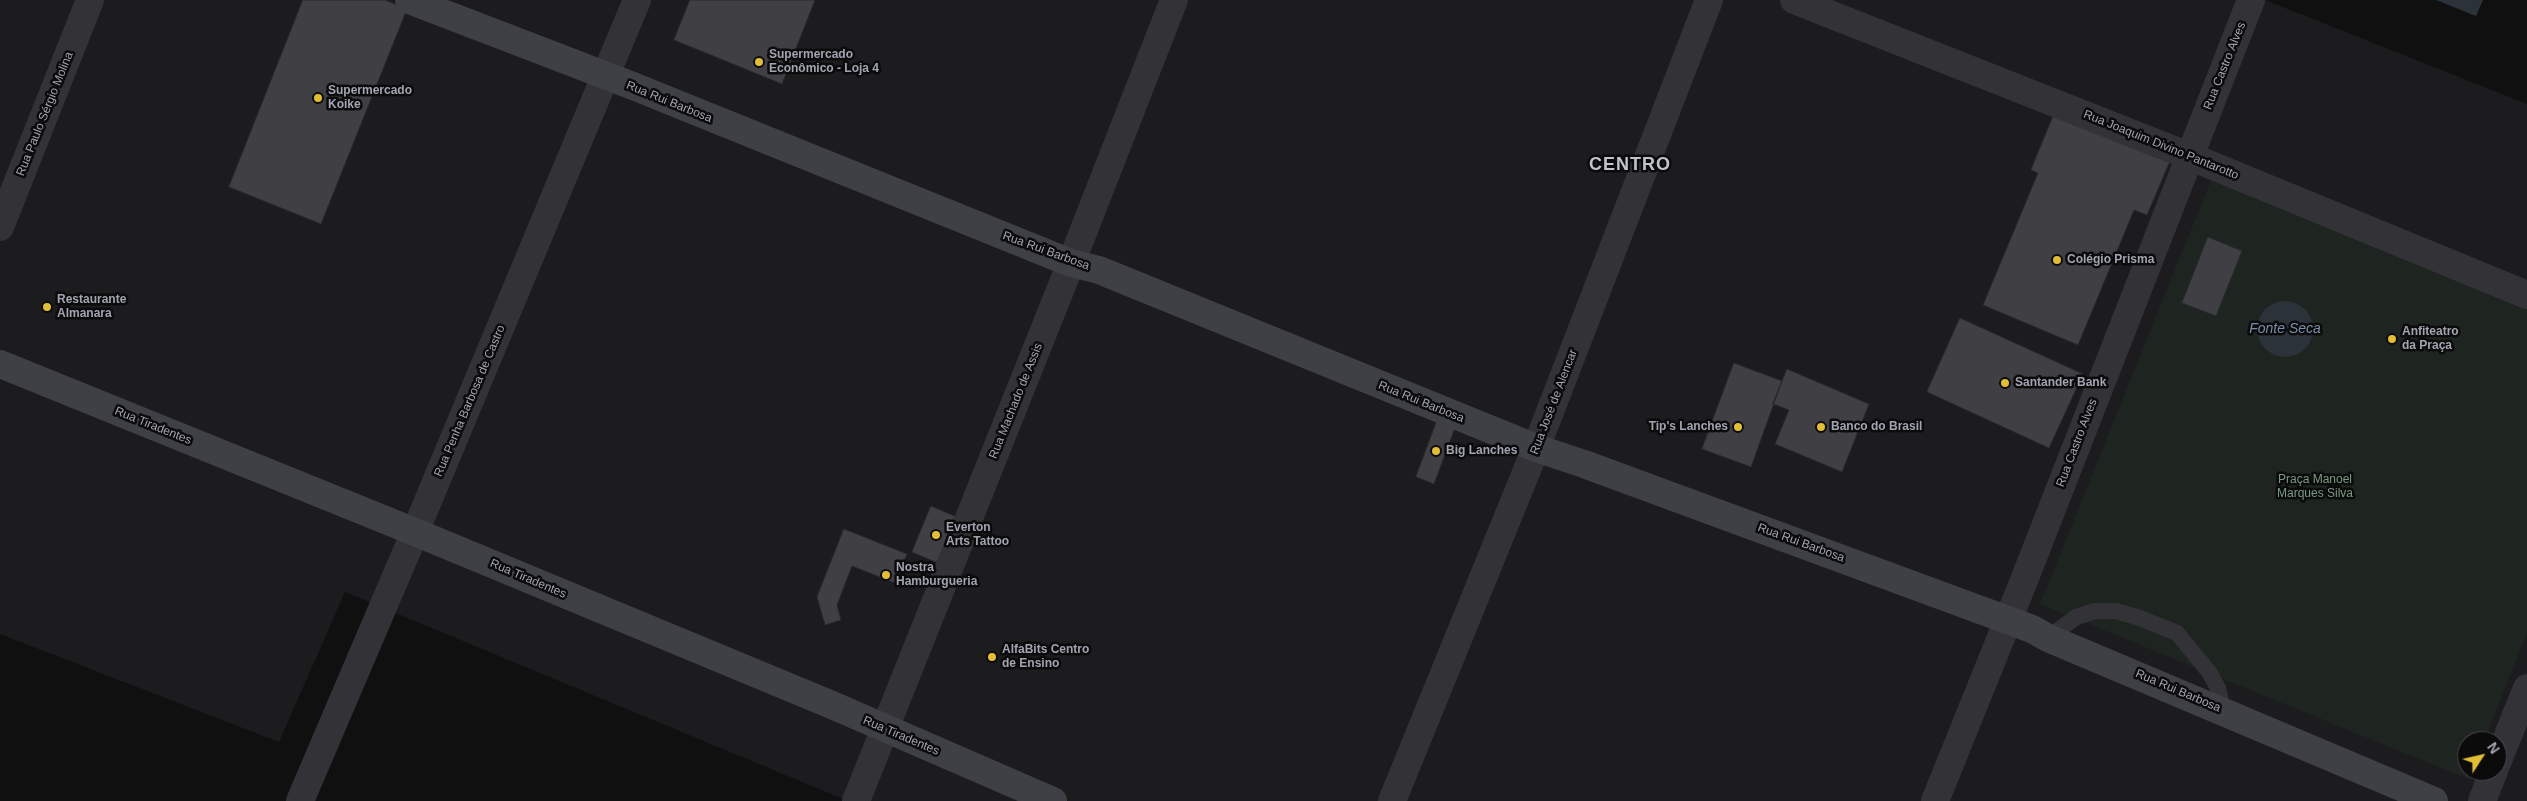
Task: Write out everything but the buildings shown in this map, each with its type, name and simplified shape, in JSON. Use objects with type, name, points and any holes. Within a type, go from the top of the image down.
[{"type":"main road","name":"Rua Rui Barbosa","points":[[409,0],[606,78],[633,86],[1072,263],[1100,270],[1536,448],[2007,620],[2434,801]]},
{"type":"main road","name":"Rua Tiradentes","points":[[0,364],[416,532],[832,705],[885,730],[1053,801]]},
{"type":"street","name":"Rua Paulo Sérgio Molina","points":[[0,227],[90,0]]},
{"type":"street","name":"Rua Penha Barbosa de Castro","points":[[300,801],[416,532],[637,0]]},
{"type":"street","name":"Rua Machado de Assis","points":[[856,801],[1072,263],[1174,0]]},
{"type":"street","name":"Rua José de Alencar","points":[[1392,801],[1536,448],[1709,0]]},
{"type":"street","name":"Rua Joaquim Divino Pantarotto","points":[[1794,0],[2189,156],[2527,296]]},
{"type":"street","name":"Rua Castro Alves","points":[[1935,801],[2251,0]]},
{"type":"street","points":[[2507,738],[2527,688]]},
{"type":"street","points":[[2482,801],[2490,781]]},
{"type":"lane","points":[[2048,638],[2076,617],[2095,611],[2124,613],[2177,633],[2209,672],[2218,688],[2223,710]]},
{"type":"shaded area","points":[[0,0],[2265,0],[2527,104],[2527,801],[848,801],[345,592],[279,742],[0,634]]},
{"type":"green space","name":"Praça Manoel Marques Silva","points":[[2212,178],[2527,307],[2527,633],[2488,731],[2457,731],[2457,775],[2040,604]]},
{"type":"water","points":[[2436,0],[2483,0],[2476,16]]},
{"type":"water","name":"Fonte Seca","points":[[2280,301],[2290,301],[2305,309],[2311,318],[2313,329],[2311,340],[2305,349],[2290,357],[2280,357],[2269,352],[2262,345],[2257,334],[2257,324],[2262,313],[2269,306]]},
{"type":"place","name":"Supermercado Econômico - Loja 4","points":[[759,62]]},
{"type":"place","name":"Supermercado Koike","points":[[318,98]]},
{"type":"place","name":"Colégio Prisma","points":[[2057,260]]},
{"type":"place","name":"Restaurante Almanara","points":[[47,307]]},
{"type":"place","name":"Anfiteatro da Praça","points":[[2392,339]]},
{"type":"place","name":"Santander Bank","points":[[2005,383]]},
{"type":"place","name":"Tip's Lanches","points":[[1738,427]]},
{"type":"place","name":"Banco do Brasil","points":[[1821,427]]},
{"type":"place","name":"Big Lanches","points":[[1436,451]]},
{"type":"place","name":"Everton Arts Tattoo","points":[[936,535]]},
{"type":"place","name":"Nostra Hamburgueria","points":[[886,575]]},
{"type":"place","name":"AlfaBits Centro de Ensino","points":[[992,657]]},
{"type":"district","name":"CENTRO","points":[[1630,165]]}]
